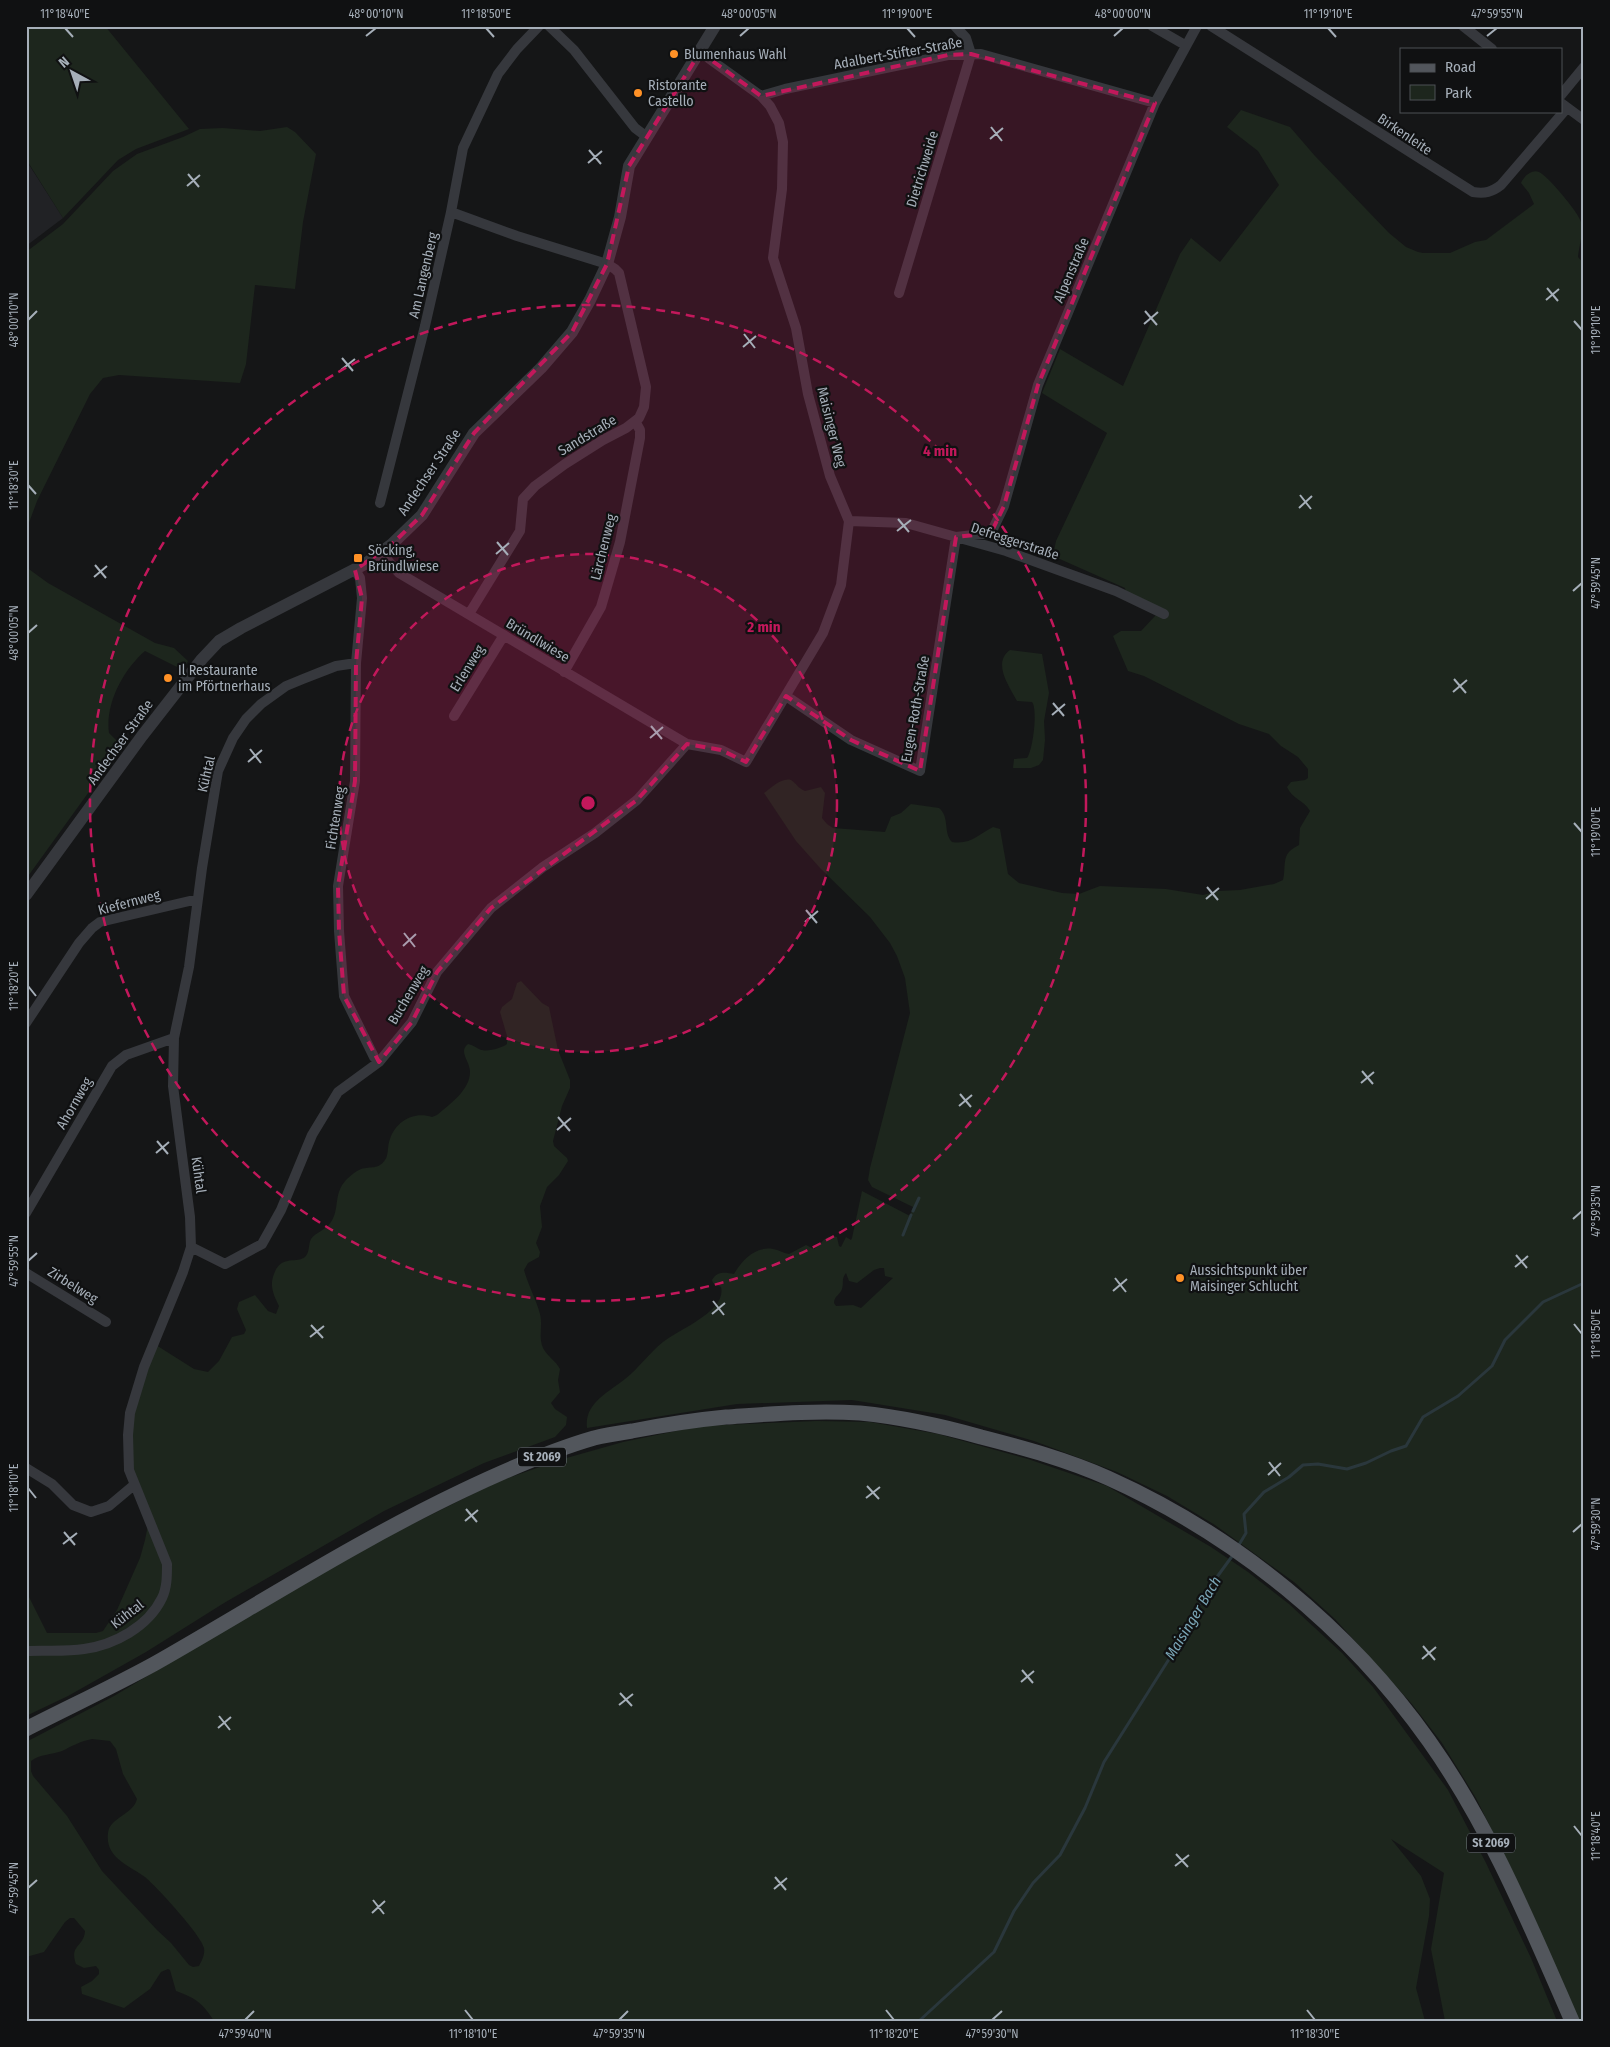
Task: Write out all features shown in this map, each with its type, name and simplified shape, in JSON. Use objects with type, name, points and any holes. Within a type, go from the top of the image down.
[{"type":"main road","name":"St 2069","points":[[26,1729],[150,1666],[346,1551],[422,1510],[508,1469],[595,1438],[689,1420],[781,1413],[860,1413],[942,1427],[1022,1447],[1112,1479],[1176,1513],[1259,1566],[1320,1618],[1382,1681],[1427,1737],[1465,1793],[1499,1857],[1572,2021]]},
{"type":"street","name":"Am Langenberg","points":[[380,503],[452,212],[463,148],[498,74],[538,26]]},
{"type":"street","points":[[549,26],[574,50],[635,128],[647,137]]},
{"type":"street","name":"Andechser Straße","points":[[26,895],[182,682],[219,641],[355,570],[392,544],[422,515],[474,433],[540,368],[572,332],[590,300],[606,264],[620,217],[630,166],[715,26]]},
{"type":"street","points":[[955,26],[966,38],[972,54]]},
{"type":"street","points":[[1152,26],[1185,45]]},
{"type":"street","name":"Alpenstraße","points":[[956,536],[990,533],[1004,506],[1038,385],[1155,103],[1196,26]]},
{"type":"street","name":"Birkenleite","points":[[1211,26],[1473,192],[1481,194],[1492,192],[1501,185],[1559,112]]},
{"type":"street","points":[[1463,26],[1491,48]]},
{"type":"street","name":"Maisinger Weg","points":[[700,52],[761,96],[770,106],[779,123],[783,142],[782,189],[772,258],[796,328],[808,394],[830,476],[849,520]]},
{"type":"street","name":"Dietrichweide","points":[[899,293],[972,54]]},
{"type":"street","name":"Adalbert-Stifter-Straße","points":[[761,96],[785,88],[948,55],[980,54],[1155,103]]},
{"type":"street","points":[[1562,94],[1584,67]]},
{"type":"street","points":[[1564,106],[1584,120]]},
{"type":"street","points":[[452,212],[517,236],[606,264]]},
{"type":"street","name":"Sandstraße","points":[[469,614],[520,531],[523,499],[535,486],[565,464],[626,428],[635,420],[644,407],[646,387],[619,273],[606,264]]},
{"type":"street","name":"Lärchenweg","points":[[564,672],[601,607],[620,542],[640,438],[640,430],[635,420]]},
{"type":"street","points":[[687,744],[721,750],[746,762],[824,633],[841,585],[849,520]]},
{"type":"street","name":"Defreggerstraße","points":[[849,520],[906,523],[956,536],[1006,551],[1076,576],[1125,595],[1139,604],[1164,614]]},
{"type":"street","name":"Eugen-Roth-Straße","points":[[786,696],[851,740],[920,771],[956,536]]},
{"type":"street","name":"Bründlwiese","points":[[381,553],[399,572],[687,744]]},
{"type":"street","name":"Fichtenweg","points":[[355,570],[360,578],[362,598],[356,663],[355,781],[338,886],[338,931],[344,996],[374,1057],[379,1062]]},
{"type":"street","name":"Erlenweg","points":[[454,716],[504,635]]},
{"type":"street","name":"Kühtal","points":[[26,1651],[85,1649],[113,1642],[143,1623],[162,1597],[167,1564],[129,1470],[128,1435],[130,1413],[144,1367],[183,1272],[191,1247],[189,1208],[173,1086],[174,1038],[189,967],[218,771],[225,753],[246,719],[261,704],[286,686],[336,666],[356,663]]},
{"type":"street","name":"Buchenweg","points":[[191,1247],[225,1264],[262,1244],[281,1210],[312,1135],[338,1092],[379,1062],[412,1022],[437,972],[491,908],[543,867],[595,834],[637,800],[687,744]]},
{"type":"street","name":"Kiefernweg","points":[[26,1023],[79,943],[100,922],[198,899]]},
{"type":"street","name":"Ahornweg","points":[[26,1213],[112,1066],[126,1055],[174,1038]]},
{"type":"street","name":"Zirbelweg","points":[[26,1273],[106,1322]]},
{"type":"street","points":[[26,1468],[52,1484],[73,1506],[91,1512],[110,1506],[134,1485]]},
{"type":"highlighted area","points":[[700,52],[761,96],[948,55],[971,54],[1155,103],[1038,385],[1004,506],[991,533],[956,537],[920,771],[851,740],[786,696],[746,762],[721,750],[687,744],[637,800],[491,908],[437,972],[412,1022],[379,1062],[344,996],[339,931],[338,886],[355,781],[356,663],[362,598],[355,570],[392,544],[422,515],[474,433],[572,332],[607,264],[629,166]]},
{"type":"shaded area","points":[[26,160],[63,218],[26,246]]},
{"type":"green space","points":[[26,26],[105,26],[189,129],[136,149],[118,160],[63,218],[26,159]]},
{"type":"green space","points":[[1241,110],[1290,127],[1315,156],[1389,233],[1406,247],[1418,252],[1450,253],[1475,242],[1486,240],[1534,204],[1529,193],[1521,183],[1526,176],[1534,171],[1543,175],[1569,203],[1579,217],[1582,226],[1578,257],[1584,264],[1584,2021],[1578,2021],[1530,1908],[1476,1798],[1442,1743],[1412,1704],[1335,1619],[1294,1582],[1215,1525],[1167,1496],[1117,1472],[1034,1441],[945,1415],[852,1400],[737,1404],[587,1428],[589,1412],[599,1399],[630,1375],[663,1342],[710,1312],[717,1304],[721,1296],[721,1287],[713,1283],[712,1280],[716,1275],[724,1273],[734,1274],[745,1259],[760,1250],[773,1249],[789,1254],[806,1245],[814,1249],[829,1236],[837,1237],[841,1247],[846,1237],[851,1240],[852,1238],[862,1191],[910,1216],[913,1207],[872,1187],[868,1180],[910,1013],[905,978],[890,943],[870,917],[820,868],[796,841],[764,793],[788,779],[805,791],[821,787],[825,793],[822,818],[833,828],[885,832],[891,817],[901,813],[911,804],[939,808],[944,816],[949,838],[952,842],[959,843],[970,840],[993,827],[1000,829],[1008,874],[1019,883],[1062,893],[1079,894],[1100,886],[1166,889],[1203,895],[1218,891],[1240,890],[1274,884],[1283,880],[1286,856],[1299,845],[1300,828],[1310,811],[1287,787],[1291,782],[1308,778],[1308,769],[1298,757],[1281,746],[1269,734],[1239,724],[1144,676],[1128,671],[1113,636],[1121,631],[1141,631],[1156,615],[1126,596],[1125,588],[1053,556],[1056,541],[1107,433],[1042,393],[1060,349],[1123,386],[1180,254],[1191,238],[1220,262],[1279,185],[1258,151],[1227,127]],"holes":[[[884,1268],[885,1276],[893,1278],[861,1308],[853,1305],[836,1306],[834,1301],[842,1289],[846,1273],[849,1281],[857,1283],[874,1270]]]},
{"type":"green space","points":[[287,127],[295,132],[316,154],[303,222],[295,289],[255,285],[246,364],[240,383],[119,375],[103,378],[90,394],[37,501],[26,531],[26,252],[63,224],[113,171],[137,154],[200,129],[223,128],[260,131]]},
{"type":"green space","points":[[26,567],[48,583],[155,643],[174,648],[188,661],[185,667],[179,668],[145,651],[130,668],[117,688],[108,722],[109,733],[122,746],[26,879]]},
{"type":"green space","points":[[1010,650],[1042,654],[1049,693],[1044,721],[1043,760],[1039,765],[1031,768],[1013,768],[1014,759],[1027,758],[1029,754],[1035,713],[1032,702],[1017,701],[1004,675],[1002,661]]},
{"type":"green space","points":[[521,981],[542,1003],[549,1007],[558,1050],[570,1080],[570,1088],[562,1106],[553,1141],[554,1146],[568,1161],[559,1175],[547,1187],[540,1206],[542,1227],[536,1243],[540,1252],[539,1257],[528,1263],[524,1270],[540,1314],[543,1348],[560,1369],[558,1380],[560,1392],[551,1403],[555,1409],[567,1417],[566,1425],[555,1437],[484,1463],[384,1511],[224,1603],[146,1652],[68,1696],[26,1716],[26,1596],[28,1595],[47,1633],[96,1633],[103,1631],[117,1610],[140,1558],[150,1515],[131,1470],[133,1412],[156,1345],[194,1369],[208,1372],[219,1361],[232,1337],[244,1334],[246,1330],[237,1309],[239,1302],[255,1295],[268,1311],[276,1314],[279,1306],[274,1295],[272,1283],[277,1268],[285,1262],[305,1257],[308,1253],[311,1239],[329,1225],[334,1217],[342,1185],[359,1170],[377,1166],[385,1160],[389,1142],[401,1123],[406,1119],[419,1115],[432,1117],[437,1115],[463,1091],[467,1085],[470,1072],[464,1053],[465,1047],[468,1044],[482,1050],[490,1050],[507,1044],[507,1036],[500,1012],[502,1007],[512,999],[517,983]]},
{"type":"green space","points":[[817,1421],[870,1422],[938,1434],[1028,1459],[1107,1486],[1211,1547],[1248,1572],[1289,1604],[1342,1653],[1373,1687],[1448,1790],[1486,1863],[1531,1958],[1557,2021],[1445,2021],[1431,1949],[1444,1873],[1391,1839],[1421,1876],[1430,1899],[1429,1916],[1416,1988],[1425,2021],[214,2021],[198,2001],[176,1991],[170,1970],[168,1969],[161,1972],[150,1989],[124,2008],[82,1994],[81,1987],[92,1981],[99,1974],[99,1970],[96,1966],[84,1968],[76,1964],[74,1953],[85,1931],[74,1918],[70,1918],[65,1922],[44,1952],[26,1957],[26,1742],[114,1696],[346,1557],[499,1481],[563,1459],[623,1442],[700,1426]],"holes":[[[92,1739],[110,1741],[116,1749],[123,1774],[137,1799],[131,1809],[117,1819],[110,1828],[108,1833],[110,1849],[119,1860],[151,1882],[195,1933],[204,1948],[204,1955],[199,1966],[193,1967],[189,1965],[171,1943],[102,1871],[67,1816],[33,1776],[31,1771],[31,1761],[38,1757],[62,1751]]]},
{"type":"waterway","points":[[913,1211],[919,1198]]},
{"type":"waterway","points":[[903,1235],[911,1215]]},
{"type":"waterway","name":"Maisinger Bach","points":[[1237,1548],[1246,1533],[1244,1514],[1264,1492],[1289,1477],[1303,1465],[1318,1464],[1347,1469],[1406,1446],[1423,1417],[1458,1396],[1492,1366],[1505,1340],[1543,1302],[1584,1283]]},
{"type":"waterway","name":"Maisinger Bach","points":[[919,2021],[994,1952],[1014,1911],[1033,1883],[1060,1855],[1085,1808],[1104,1762],[1183,1637],[1206,1592],[1233,1555]]},
{"type":"place","name":"Blumenhaus Wahl","points":[[674,54]]},
{"type":"place","name":"Ristorante Castello","points":[[638,93]]},
{"type":"place","name":"Söcking, Bründlwiese","points":[[358,558]]},
{"type":"place","name":"Il Restaurante im Pförtnerhaus","points":[[168,678]]},
{"type":"place","name":"Aussichtspunkt über Maisinger Schlucht","points":[[1180,1278]]}]
